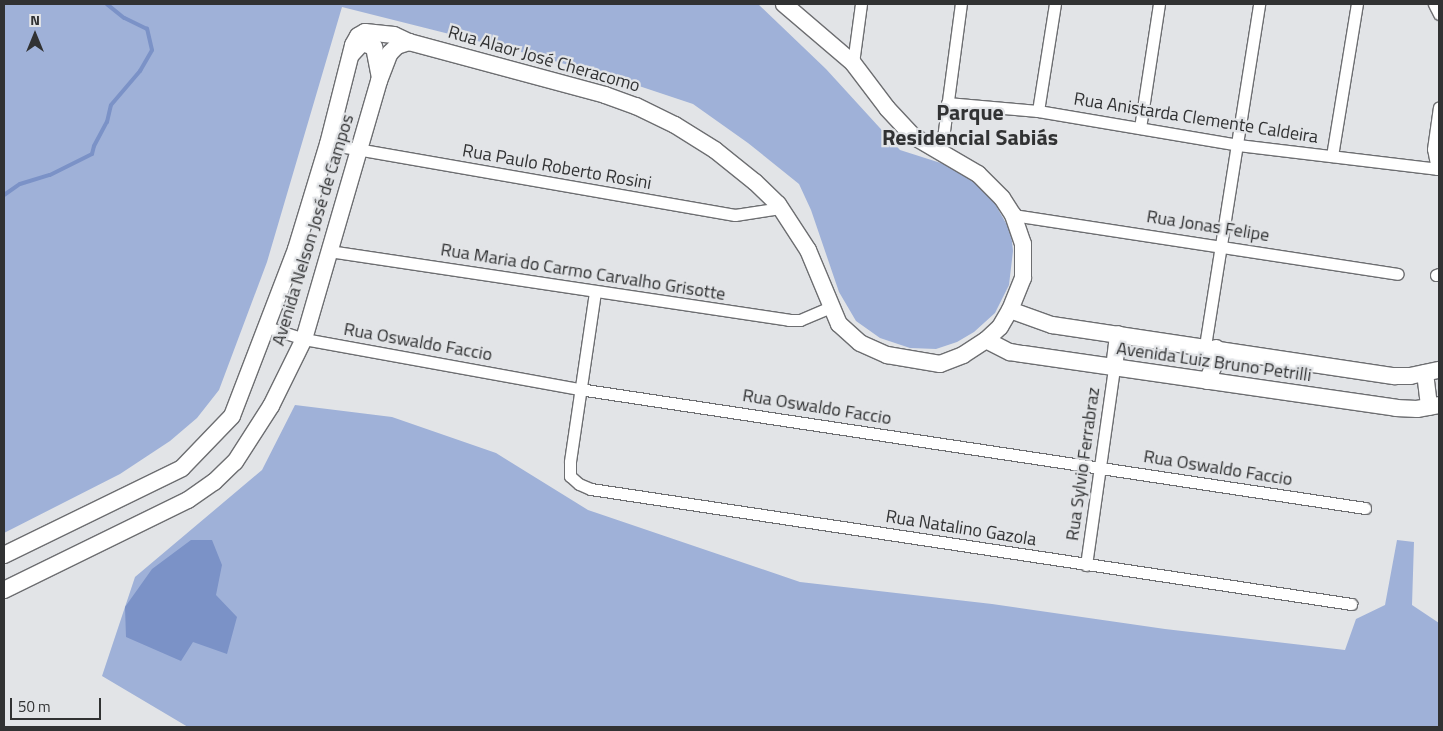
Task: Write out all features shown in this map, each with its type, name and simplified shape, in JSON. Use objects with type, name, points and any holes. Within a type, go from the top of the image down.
[{"type":"main road","name":"Rua Alaor José Cheracomo","points":[[358,36],[366,32],[394,35],[409,42],[606,95],[636,106],[675,125],[715,150],[755,182],[781,208],[808,250],[838,324],[860,343],[887,355],[940,364],[963,355],[986,340],[1000,327],[1010,310],[1023,278],[1023,244],[1013,215],[991,185],[978,174],[913,136],[887,108],[853,63],[784,4]]},
{"type":"main road","name":"Avenida Nelson José de Campos","points":[[4,555],[182,468],[232,416],[296,249],[328,144],[349,58],[358,36]]},
{"type":"main road","name":"Avenida Nelson José de Campos","points":[[4,590],[188,500],[214,482],[235,462],[272,406],[304,339],[380,79],[390,53],[397,46],[409,42]]},
{"type":"main road","points":[[349,58],[362,43],[372,45],[376,53],[380,79]]},
{"type":"main road","name":"Avenida Luiz Bruno Petrilli","points":[[1010,310],[1052,325],[1395,376],[1432,372]]},
{"type":"main road","points":[[1114,368],[1118,334]]},
{"type":"main road","name":"Avenida Luiz Bruno Petrilli","points":[[986,340],[1010,352],[1114,368],[1396,408],[1434,406]]},
{"type":"main road","points":[[1207,381],[1215,363],[1210,347]]},
{"type":"main road","points":[[1432,372],[1434,406]]},
{"type":"street","points":[[853,63],[861,4]]},
{"type":"street","points":[[941,153],[961,4]]},
{"type":"street","points":[[1038,111],[1055,4]]},
{"type":"street","points":[[1140,128],[1159,4]]},
{"type":"street","points":[[1210,347],[1259,4]]},
{"type":"street","points":[[1332,156],[1357,4]]},
{"type":"street","points":[[1434,4],[1439,14]]},
{"type":"street","name":"Rua Anistarda Clemente Caldeira","points":[[947,103],[1038,111],[1238,145],[1438,169]]},
{"type":"street","points":[[1438,169],[1433,149],[1439,107]]},
{"type":"street","name":"Rua Paulo Roberto Rosini","points":[[328,144],[359,151],[736,215],[781,208]]},
{"type":"street","name":"Rua Jonas Felipe","points":[[1013,215],[1398,274]]},
{"type":"street","name":"Rua Maria do Carmo Carvalho Grisotte","points":[[329,251],[789,320],[800,320],[830,307]]},
{"type":"street","points":[[579,389],[595,292]]},
{"type":"street","name":"Rua Oswaldo Faccio","points":[[267,328],[304,339],[579,389],[1365,508]]},
{"type":"street","name":"Rua Sylvio Ferrabraz","points":[[1086,565],[1114,368]]},
{"type":"street","name":"Rua Natalino Gazola","points":[[579,389],[570,476],[579,484],[591,489],[1351,604]]},
{"type":"shaded area","points":[[4,4],[758,4],[826,69],[900,150],[947,165],[973,179],[990,195],[1011,232],[1013,251],[1009,285],[995,313],[974,332],[957,342],[936,349],[910,348],[880,338],[856,321],[839,292],[811,210],[799,184],[748,143],[693,104],[618,79],[533,55],[342,7],[267,262],[219,390],[197,418],[170,441],[120,474],[4,533]]},
{"type":"shaded area","points":[[295,405],[392,417],[496,453],[588,510],[800,582],[992,604],[1165,629],[1345,650],[1356,619],[1385,605],[1397,540],[1414,542],[1412,605],[1439,623],[1439,727],[188,727],[102,676],[135,577],[262,470]]},
{"type":"shaded area","points":[[191,540],[212,540],[222,565],[216,595],[237,617],[227,654],[193,642],[181,661],[126,637],[125,607],[152,569]]},
{"type":"waterway","points":[[4,195],[20,184],[50,175],[92,154],[94,146],[107,122],[111,105],[140,71],[152,50],[147,29],[124,18],[107,4]]},
{"type":"district","name":"Parque Residencial Sabiás","points":[[970,124]]}]
